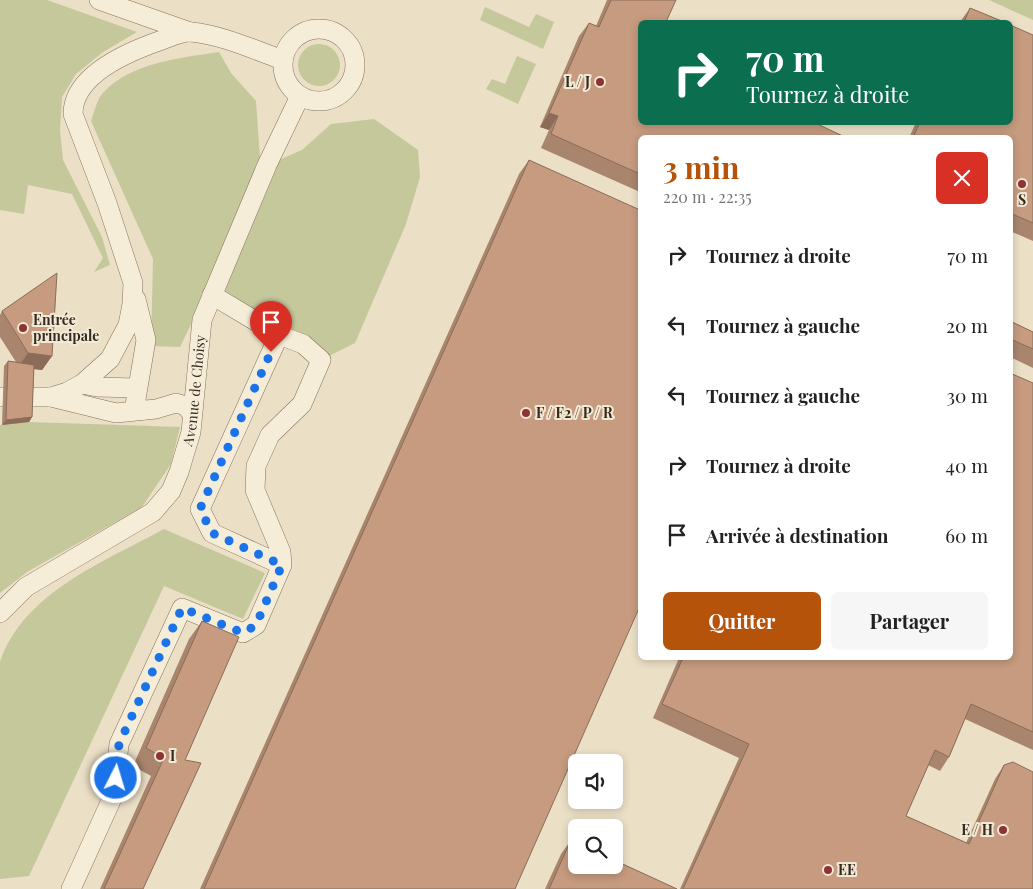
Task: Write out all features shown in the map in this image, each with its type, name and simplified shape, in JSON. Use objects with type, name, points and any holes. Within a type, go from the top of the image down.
[{"type":"lane","points":[[98,0],[283,60]]},
{"type":"lane","points":[[315,29],[327,30],[338,35],[352,53],[354,64],[348,86],[340,94],[320,101],[300,96],[286,80],[283,60],[287,49],[294,39],[304,32],[315,29]]},
{"type":"lane","points":[[142,410],[135,406],[146,340],[132,283],[106,202],[74,120],[74,103],[84,85],[109,65],[156,42],[192,32]]},
{"type":"lane","name":"Avenue de Choisy","points":[[0,613],[26,587],[153,512],[170,491],[179,472],[191,432],[202,320],[267,165],[300,96]]},
{"type":"lane","points":[[51,397],[67,392],[82,384],[110,359],[123,337],[132,304],[132,283]]},
{"type":"lane","points":[[71,889],[114,794],[119,744],[182,608],[243,633],[256,625],[282,565],[281,552],[260,504],[254,474],[260,454],[270,435],[302,404],[321,360],[302,344],[279,335],[212,295]]},
{"type":"lane","points":[[279,335],[200,509],[212,533],[282,565]]},
{"type":"lane","points":[[82,384],[97,387],[137,388]]},
{"type":"lane","points":[[0,397],[51,397],[68,400],[100,411],[116,413],[156,409],[176,403],[186,406],[192,414]]},
{"type":"green space","points":[[0,0],[47,0],[137,32],[103,52],[76,74],[62,97],[60,130],[63,160],[102,237],[110,265],[94,272],[103,258],[72,194],[28,185],[24,214],[0,210]]},
{"type":"green space","points":[[989,0],[1033,0],[1033,20]]},
{"type":"green space","points":[[485,7],[529,27],[536,14],[554,22],[543,49],[480,20]]},
{"type":"green space","points":[[323,44],[331,47],[337,53],[340,65],[337,77],[331,83],[315,86],[307,83],[301,77],[298,61],[301,53],[307,47]]},
{"type":"green space","points":[[219,52],[231,73],[256,101],[260,158],[267,165],[302,150],[331,124],[374,119],[418,150],[420,177],[406,224],[355,343],[321,360],[211,294],[197,312],[180,347],[151,346],[153,259],[91,121],[97,102],[103,93],[128,74],[173,59]]},
{"type":"green space","points":[[517,56],[536,64],[518,104],[486,89],[492,79],[505,84]]},
{"type":"green space","points":[[29,422],[180,427],[171,464],[142,507],[27,572],[0,593],[0,425]]},
{"type":"green space","points":[[164,529],[265,573],[243,619],[164,586],[29,876],[0,879],[0,662],[11,638],[27,616],[68,582],[92,567]]},
{"type":"building","name":"L / J","points":[[611,0],[676,0],[667,20],[638,20],[638,125],[819,125],[841,135],[638,135],[638,173],[551,134],[558,116],[549,113],[589,23],[599,27]]},
{"type":"building","points":[[970,8],[999,20],[965,20]]},
{"type":"building","name":"S","points":[[1013,26],[1033,35],[1033,223],[1013,214],[1013,135],[914,135],[919,125],[1013,125]]},
{"type":"building","name":"F / F2 / P / R","points":[[529,160],[638,209],[638,611],[575,754],[568,754],[568,769],[515,889],[204,889]]},
{"type":"building","name":"Entrée principale","points":[[57,273],[52,356],[28,353],[2,311]]},
{"type":"building","points":[[1013,322],[1033,332],[1033,349],[1013,340]]},
{"type":"building","points":[[8,361],[34,365],[32,417],[6,420]]},
{"type":"building","points":[[1013,374],[1033,383],[1033,732],[971,704],[949,757],[935,750],[906,816],[969,844],[1004,765],[1013,762],[1033,772],[1033,889],[683,889],[749,744],[662,704],[682,660],[1013,660]]},
{"type":"building","name":"I","points":[[202,621],[239,637],[185,760],[201,763],[143,889],[104,889],[164,758],[146,748]]},
{"type":"building","points":[[568,847],[568,874],[623,874],[623,864],[677,889],[549,889]]},
{"type":"place","name":"L / J","points":[[600,82]]},
{"type":"place","name":"S","points":[[1022,184]]},
{"type":"place","name":"Entrée principale","points":[[23,328]]},
{"type":"place","name":"F / F2 / P / R","points":[[526,413]]},
{"type":"place","name":"I","points":[[160,756]]},
{"type":"place","name":"E / H","points":[[1003,830]]},
{"type":"place","name":"EE","points":[[828,870]]},
{"type":"route","points":[[116,778],[119,744],[182,608],[243,633],[256,625],[282,565],[212,533],[200,509],[271,352]]}]
